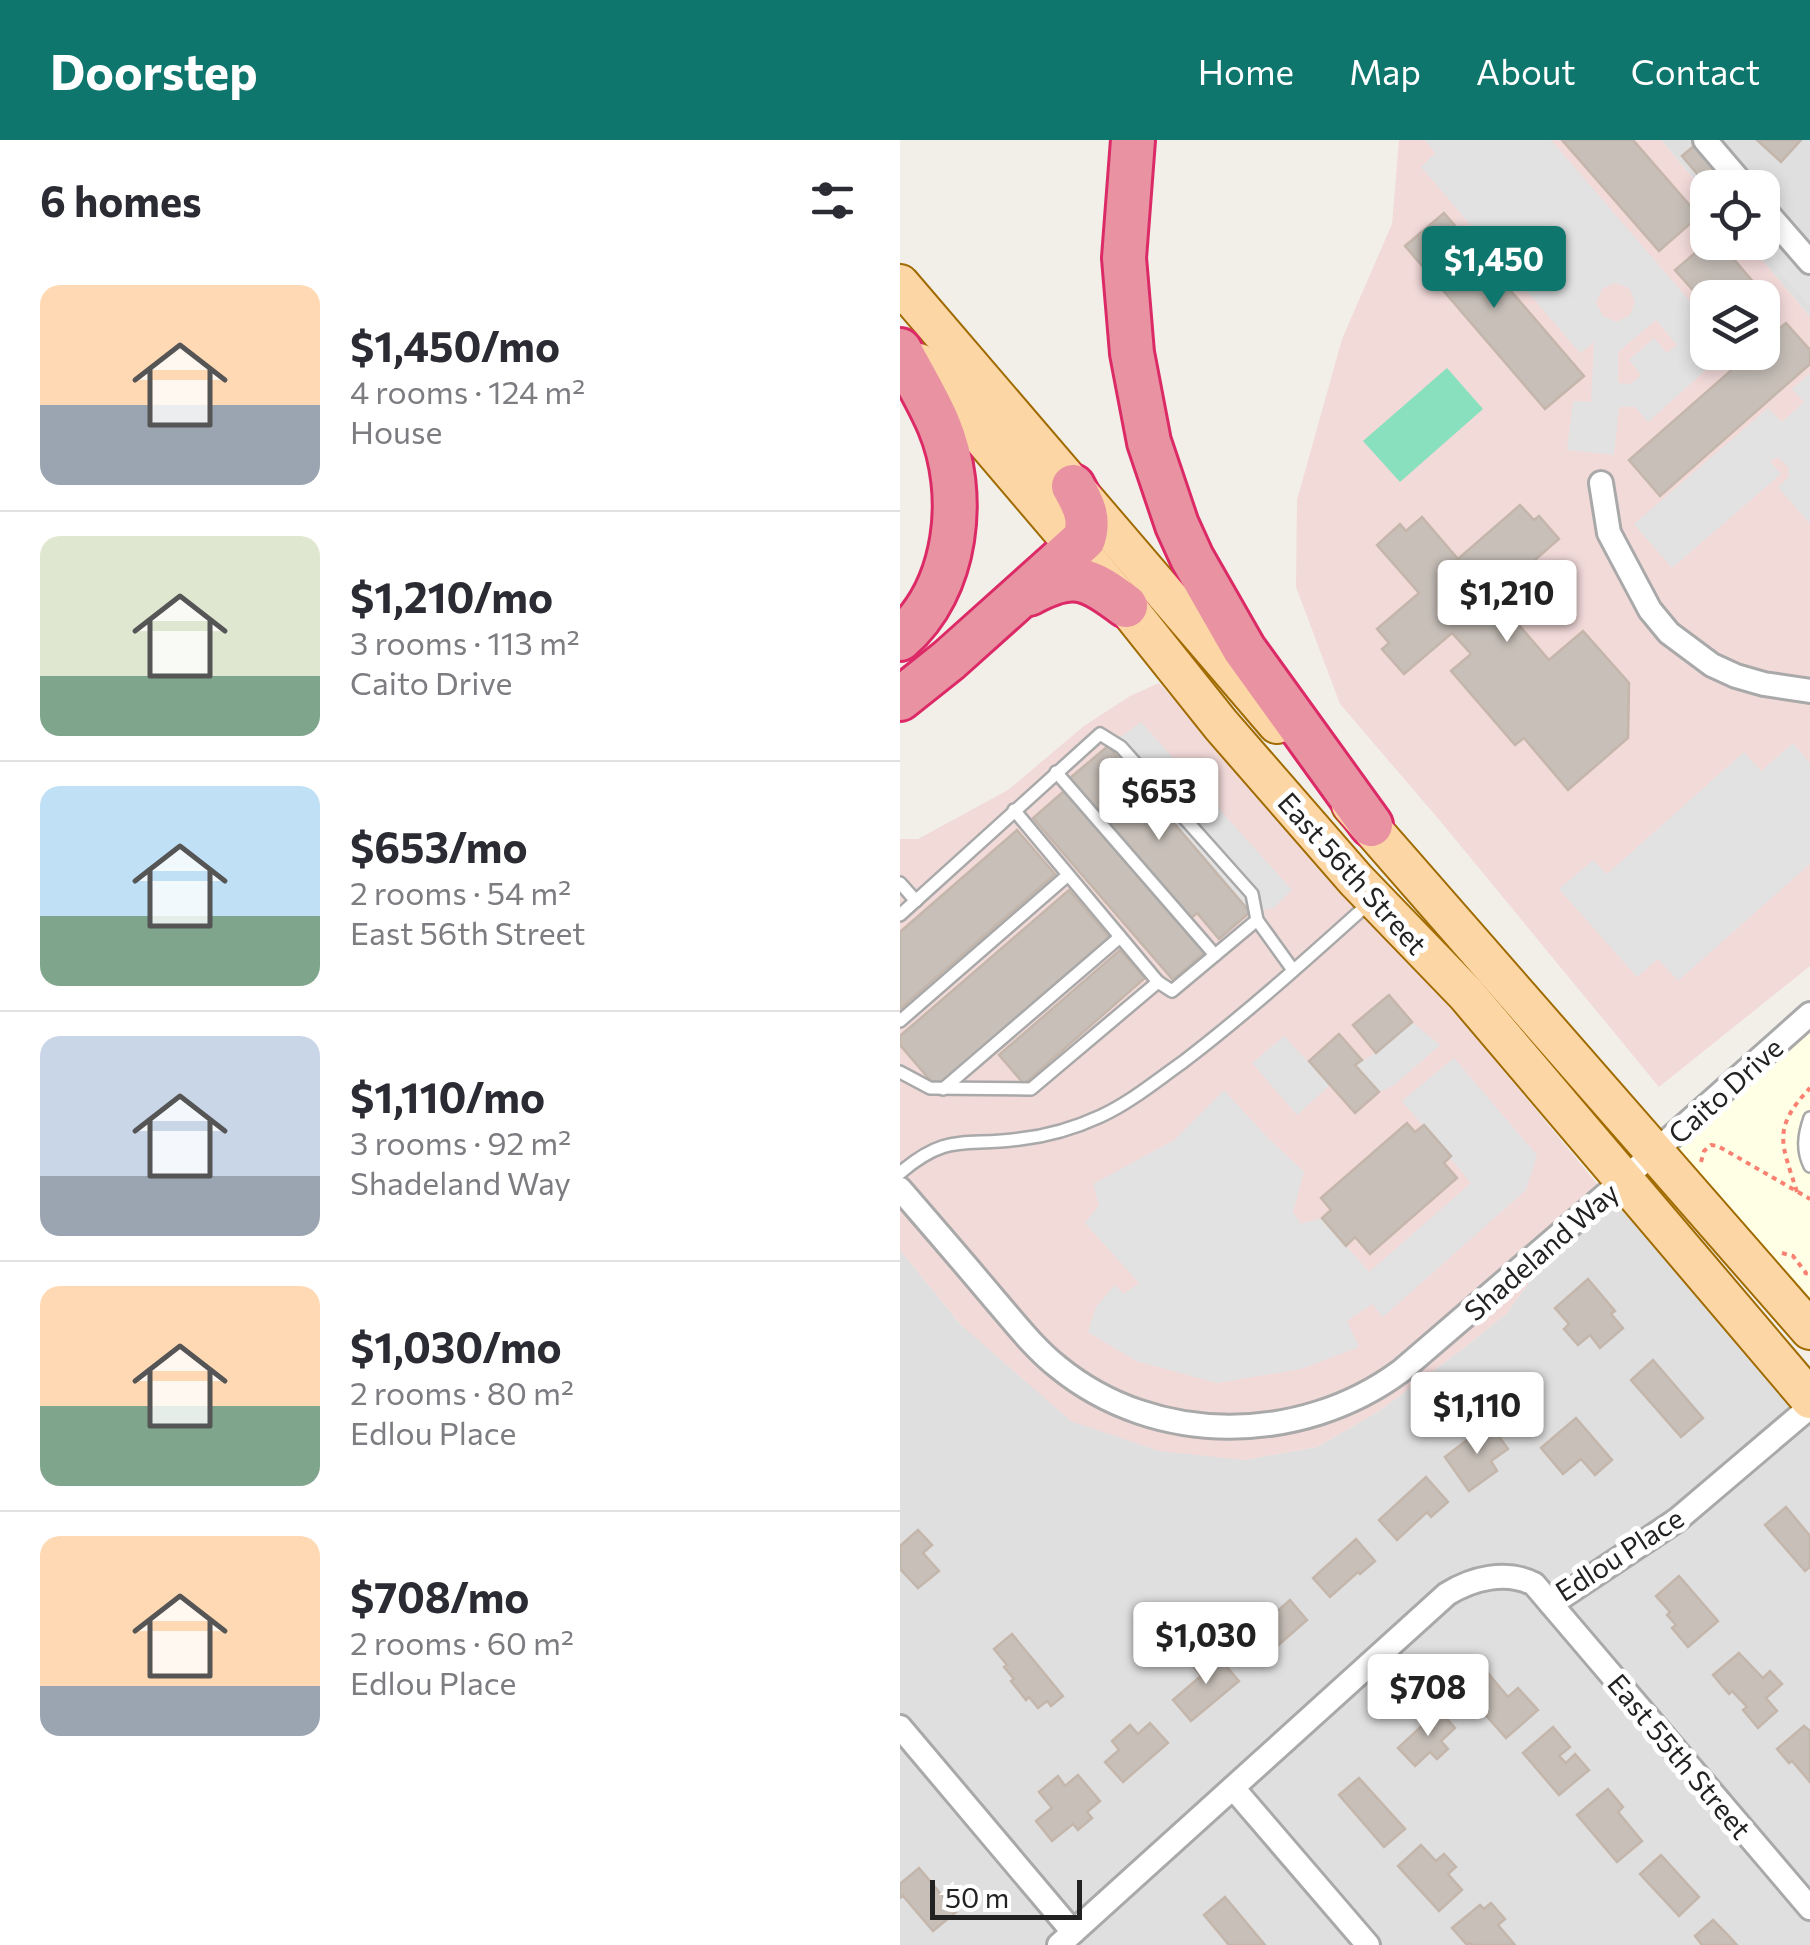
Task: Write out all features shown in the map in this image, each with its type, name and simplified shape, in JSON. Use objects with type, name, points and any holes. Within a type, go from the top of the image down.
[{"type":"highway","points":[[1133,140],[1124,258],[1132,353],[1149,442],[1176,525],[1244,649],[1370,826]]},
{"type":"highway","points":[[900,350],[946,446],[954,520],[938,591],[900,640]]},
{"type":"highway","points":[[900,700],[1084,539],[1084,506],[1072,486]]},
{"type":"highway","points":[[1007,606],[1052,581],[1068,580],[1105,590],[1126,606]]},
{"type":"main road","name":"East 56th Street","points":[[900,284],[1283,731],[1370,826],[1639,1166],[1810,1400]]},
{"type":"main road","name":"East 56th Street","points":[[900,342],[1126,606],[1221,725],[1374,899],[1639,1166],[1810,1330]]},
{"type":"street","points":[[1705,140],[1731,170]]},
{"type":"street","points":[[1780,228],[1810,262]]},
{"type":"street","points":[[1601,483],[1610,533],[1650,610],[1669,633],[1712,665],[1736,676],[1810,691]]},
{"type":"street","name":"Caito Drive","points":[[1639,1166],[1809,1017]]},
{"type":"street","name":"Shadeland Way","points":[[900,1189],[1057,1366],[1098,1394],[1133,1409],[1168,1420],[1224,1428],[1299,1420],[1335,1408],[1385,1383],[1639,1166]]},
{"type":"street","name":"Edlou Place","points":[[1066,1939],[1451,1591],[1478,1579],[1506,1576],[1534,1584],[1551,1604],[1677,1520],[1810,1408]]},
{"type":"street","name":"East 55th Street","points":[[1551,1604],[1810,1908]]},
{"type":"street","points":[[900,1726],[1066,1939]]},
{"type":"street","points":[[1234,1790],[1368,1945]]},
{"type":"lane","points":[[900,915],[1100,734],[1121,747],[1252,894],[1256,920],[1293,970]]},
{"type":"lane","points":[[1056,772],[1214,955]]},
{"type":"lane","points":[[1014,810],[1158,982],[1172,991],[1256,920]]},
{"type":"lane","points":[[900,1020],[1068,875]]},
{"type":"lane","points":[[900,883],[916,901]]},
{"type":"lane","points":[[900,1173],[918,1157],[944,1145],[1022,1139],[1102,1116],[1139,1094],[1211,1040],[1374,899]]},
{"type":"lane","points":[[943,1089],[1120,936]]},
{"type":"lane","points":[[900,1072],[930,1088],[1031,1089],[1158,982]]},
{"type":"lane","points":[[1810,1118],[1804,1137],[1810,1166]]},
{"type":"path","points":[[1703,1170],[1700,1164],[1704,1152],[1711,1145],[1718,1146],[1810,1200]]},
{"type":"path","points":[[1776,1252],[1793,1256],[1806,1273],[1804,1286]]},
{"type":"shaded area","points":[[1399,140],[1661,140],[1690,175],[1690,260],[1762,260],[1779,280],[1690,280],[1690,370],[1780,370],[1780,281],[1810,317],[1810,966],[1659,1087],[1340,704],[1296,587],[1297,500],[1342,339],[1392,224]]},
{"type":"shaded area","points":[[1425,140],[1551,140],[1690,301],[1690,370],[1706,370],[1648,422],[1635,407],[1619,407],[1614,455],[1567,450],[1573,401],[1591,402],[1594,342],[1580,353],[1421,167],[1435,153]],"holes":[[[1615,283],[1629,288],[1635,302],[1630,315],[1617,322],[1603,316],[1596,303],[1602,289]],[[1656,320],[1677,345],[1667,353],[1654,338],[1629,360],[1641,375],[1631,384],[1618,383],[1618,352]]]},
{"type":"shaded area","points":[[1661,140],[1810,140],[1810,317],[1762,260],[1780,260],[1780,170],[1690,170],[1690,175]]},
{"type":"shaded area","points":[[1780,211],[1810,247],[1810,307],[1770,260],[1780,260]]},
{"type":"shaded area","points":[[1810,373],[1810,524],[1778,487],[1789,477],[1788,467],[1778,457],[1770,461],[1781,474],[1672,568],[1634,524],[1768,408],[1782,422],[1804,402],[1792,389]]},
{"type":"shaded area","points":[[1159,683],[1474,1035],[1599,1186],[1507,1313],[1465,1347],[1379,1411],[1317,1447],[1244,1460],[1159,1451],[1071,1421],[961,1325],[900,1250],[900,839],[918,839],[1008,790],[1084,726],[1130,696]]},
{"type":"shaded area","points":[[1141,722],[1292,890],[1274,908],[1250,912],[1108,746]]},
{"type":"shaded area","points":[[1793,743],[1810,763],[1810,864],[1678,981],[1658,959],[1637,977],[1559,889],[1593,860],[1607,874],[1744,752],[1761,771]]},
{"type":"shaded area","points":[[1810,1014],[1810,1335],[1654,1152]]},
{"type":"shaded area","points":[[1412,1022],[1440,1045],[1393,1086],[1379,1092],[1355,1065],[1376,1053]]},
{"type":"shaded area","points":[[1284,1036],[1330,1085],[1297,1115],[1252,1063]]},
{"type":"shaded area","points":[[1454,1058],[1537,1155],[1526,1190],[1383,1317],[1372,1304],[1347,1321],[1359,1347],[1301,1369],[1217,1383],[1136,1361],[1088,1332],[1096,1307],[1115,1285],[1124,1294],[1139,1283],[1085,1223],[1099,1205],[1093,1184],[1174,1140],[1224,1090],[1304,1172],[1293,1212],[1301,1224],[1322,1218],[1369,1272],[1471,1183],[1402,1101]]},
{"type":"shaded area","points":[[1599,1186],[1635,1213],[1810,1417],[1810,1945],[900,1945],[900,1250],[961,1325],[1244,1460],[1317,1447],[1379,1411],[1465,1347],[1507,1313]]},
{"type":"green space","points":[[1447,368],[1483,409],[1400,482],[1363,441]]},
{"type":"building","points":[[1562,140],[1633,140],[1690,206],[1690,224],[1659,251]]},
{"type":"building","points":[[1757,140],[1801,140],[1781,162]]},
{"type":"building","points":[[1695,145],[1717,170],[1694,170],[1682,156]]},
{"type":"building","points":[[1444,213],[1584,376],[1545,409],[1405,246]]},
{"type":"building","points":[[1690,257],[1734,260],[1752,280],[1690,280],[1690,287],[1675,270]]},
{"type":"building","points":[[1786,323],[1810,350],[1810,364],[1660,496],[1629,460],[1732,370],[1780,370],[1780,328]]},
{"type":"building","points":[[1520,505],[1534,520],[1539,516],[1559,539],[1494,596],[1549,660],[1583,631],[1629,683],[1628,738],[1568,790],[1524,738],[1515,745],[1451,671],[1471,654],[1452,633],[1404,674],[1382,649],[1389,643],[1377,629],[1419,593],[1377,545],[1400,524],[1406,531],[1422,517],[1458,559]]},
{"type":"building","points":[[1108,746],[1250,912],[1219,939],[1197,913],[1190,919],[1070,778]]},
{"type":"building","points":[[1064,791],[1204,953],[1173,980],[1033,818]]},
{"type":"building","points":[[1017,830],[1055,874],[900,1009],[900,932]]},
{"type":"building","points":[[1069,890],[1109,937],[936,1087],[900,1045],[900,1036]]},
{"type":"building","points":[[1120,950],[1145,978],[1024,1084],[999,1055]]},
{"type":"building","points":[[1389,995],[1412,1022],[1376,1053],[1353,1025]]},
{"type":"building","points":[[1339,1034],[1362,1060],[1355,1065],[1379,1092],[1355,1113],[1309,1061]]},
{"type":"building","points":[[1407,1123],[1415,1132],[1424,1125],[1451,1156],[1444,1163],[1457,1178],[1370,1254],[1355,1237],[1346,1246],[1322,1218],[1331,1210],[1321,1198]]},
{"type":"building","points":[[1588,1279],[1615,1311],[1611,1314],[1623,1328],[1600,1348],[1590,1335],[1578,1345],[1564,1329],[1569,1324],[1555,1308]]},
{"type":"building","points":[[1653,1360],[1703,1418],[1681,1437],[1631,1380]]},
{"type":"building","points":[[1576,1418],[1612,1460],[1595,1475],[1581,1459],[1563,1474],[1541,1448]]},
{"type":"building","points":[[1489,1423],[1508,1449],[1491,1461],[1497,1471],[1469,1491],[1445,1457]]},
{"type":"building","points":[[1426,1477],[1448,1502],[1431,1517],[1427,1512],[1397,1540],[1379,1520]]},
{"type":"building","points":[[1786,1507],[1810,1536],[1810,1567],[1805,1571],[1765,1525]]},
{"type":"building","points":[[918,1530],[932,1545],[923,1553],[939,1571],[918,1588],[900,1569],[900,1546]]},
{"type":"building","points":[[1356,1539],[1375,1561],[1330,1597],[1313,1578]]},
{"type":"building","points":[[1679,1576],[1718,1621],[1688,1647],[1672,1628],[1676,1625],[1667,1615],[1670,1612],[1656,1596]]},
{"type":"building","points":[[1290,1600],[1307,1620],[1260,1661],[1243,1641]]},
{"type":"building","points":[[1012,1634],[1063,1696],[1051,1706],[1047,1701],[1038,1708],[1011,1681],[1014,1679],[1004,1667],[1007,1665],[994,1649]]},
{"type":"building","points":[[1739,1653],[1763,1678],[1770,1671],[1782,1684],[1766,1698],[1777,1711],[1758,1728],[1743,1710],[1747,1707],[1713,1675]]},
{"type":"building","points":[[1206,1655],[1214,1664],[1220,1659],[1239,1681],[1191,1721],[1173,1700],[1201,1676],[1193,1666]]},
{"type":"building","points":[[1482,1666],[1508,1697],[1518,1688],[1538,1710],[1506,1738],[1460,1686]]},
{"type":"building","points":[[1439,1710],[1455,1728],[1441,1741],[1448,1749],[1437,1759],[1430,1752],[1415,1766],[1398,1748]]},
{"type":"building","points":[[1150,1723],[1168,1743],[1123,1782],[1105,1762],[1119,1750],[1112,1741],[1130,1725],[1138,1734]]},
{"type":"building","points":[[1804,1726],[1810,1731],[1810,1782],[1777,1749]]},
{"type":"building","points":[[1553,1727],[1570,1747],[1559,1756],[1566,1763],[1575,1754],[1589,1770],[1559,1795],[1523,1753]]},
{"type":"building","points":[[1078,1775],[1100,1801],[1087,1812],[1092,1818],[1078,1830],[1073,1824],[1052,1841],[1036,1821],[1052,1808],[1039,1792],[1058,1776],[1065,1786]]},
{"type":"building","points":[[1359,1778],[1405,1829],[1384,1847],[1339,1795]]},
{"type":"building","points":[[1608,1789],[1623,1807],[1618,1812],[1642,1841],[1617,1862],[1577,1815]]},
{"type":"building","points":[[1421,1845],[1436,1861],[1444,1854],[1456,1867],[1448,1874],[1462,1890],[1439,1911],[1398,1866]]},
{"type":"building","points":[[1661,1855],[1699,1897],[1679,1916],[1640,1874]]},
{"type":"building","points":[[919,1868],[956,1912],[933,1931],[903,1896],[900,1898],[900,1884]]},
{"type":"building","points":[[1225,1897],[1265,1945],[1229,1945],[1204,1915]]},
{"type":"building","points":[[1491,1903],[1505,1919],[1498,1925],[1515,1945],[1467,1945],[1452,1928],[1480,1905],[1484,1909]]},
{"type":"building","points":[[1713,1920],[1737,1945],[1702,1945],[1695,1936]]}]
